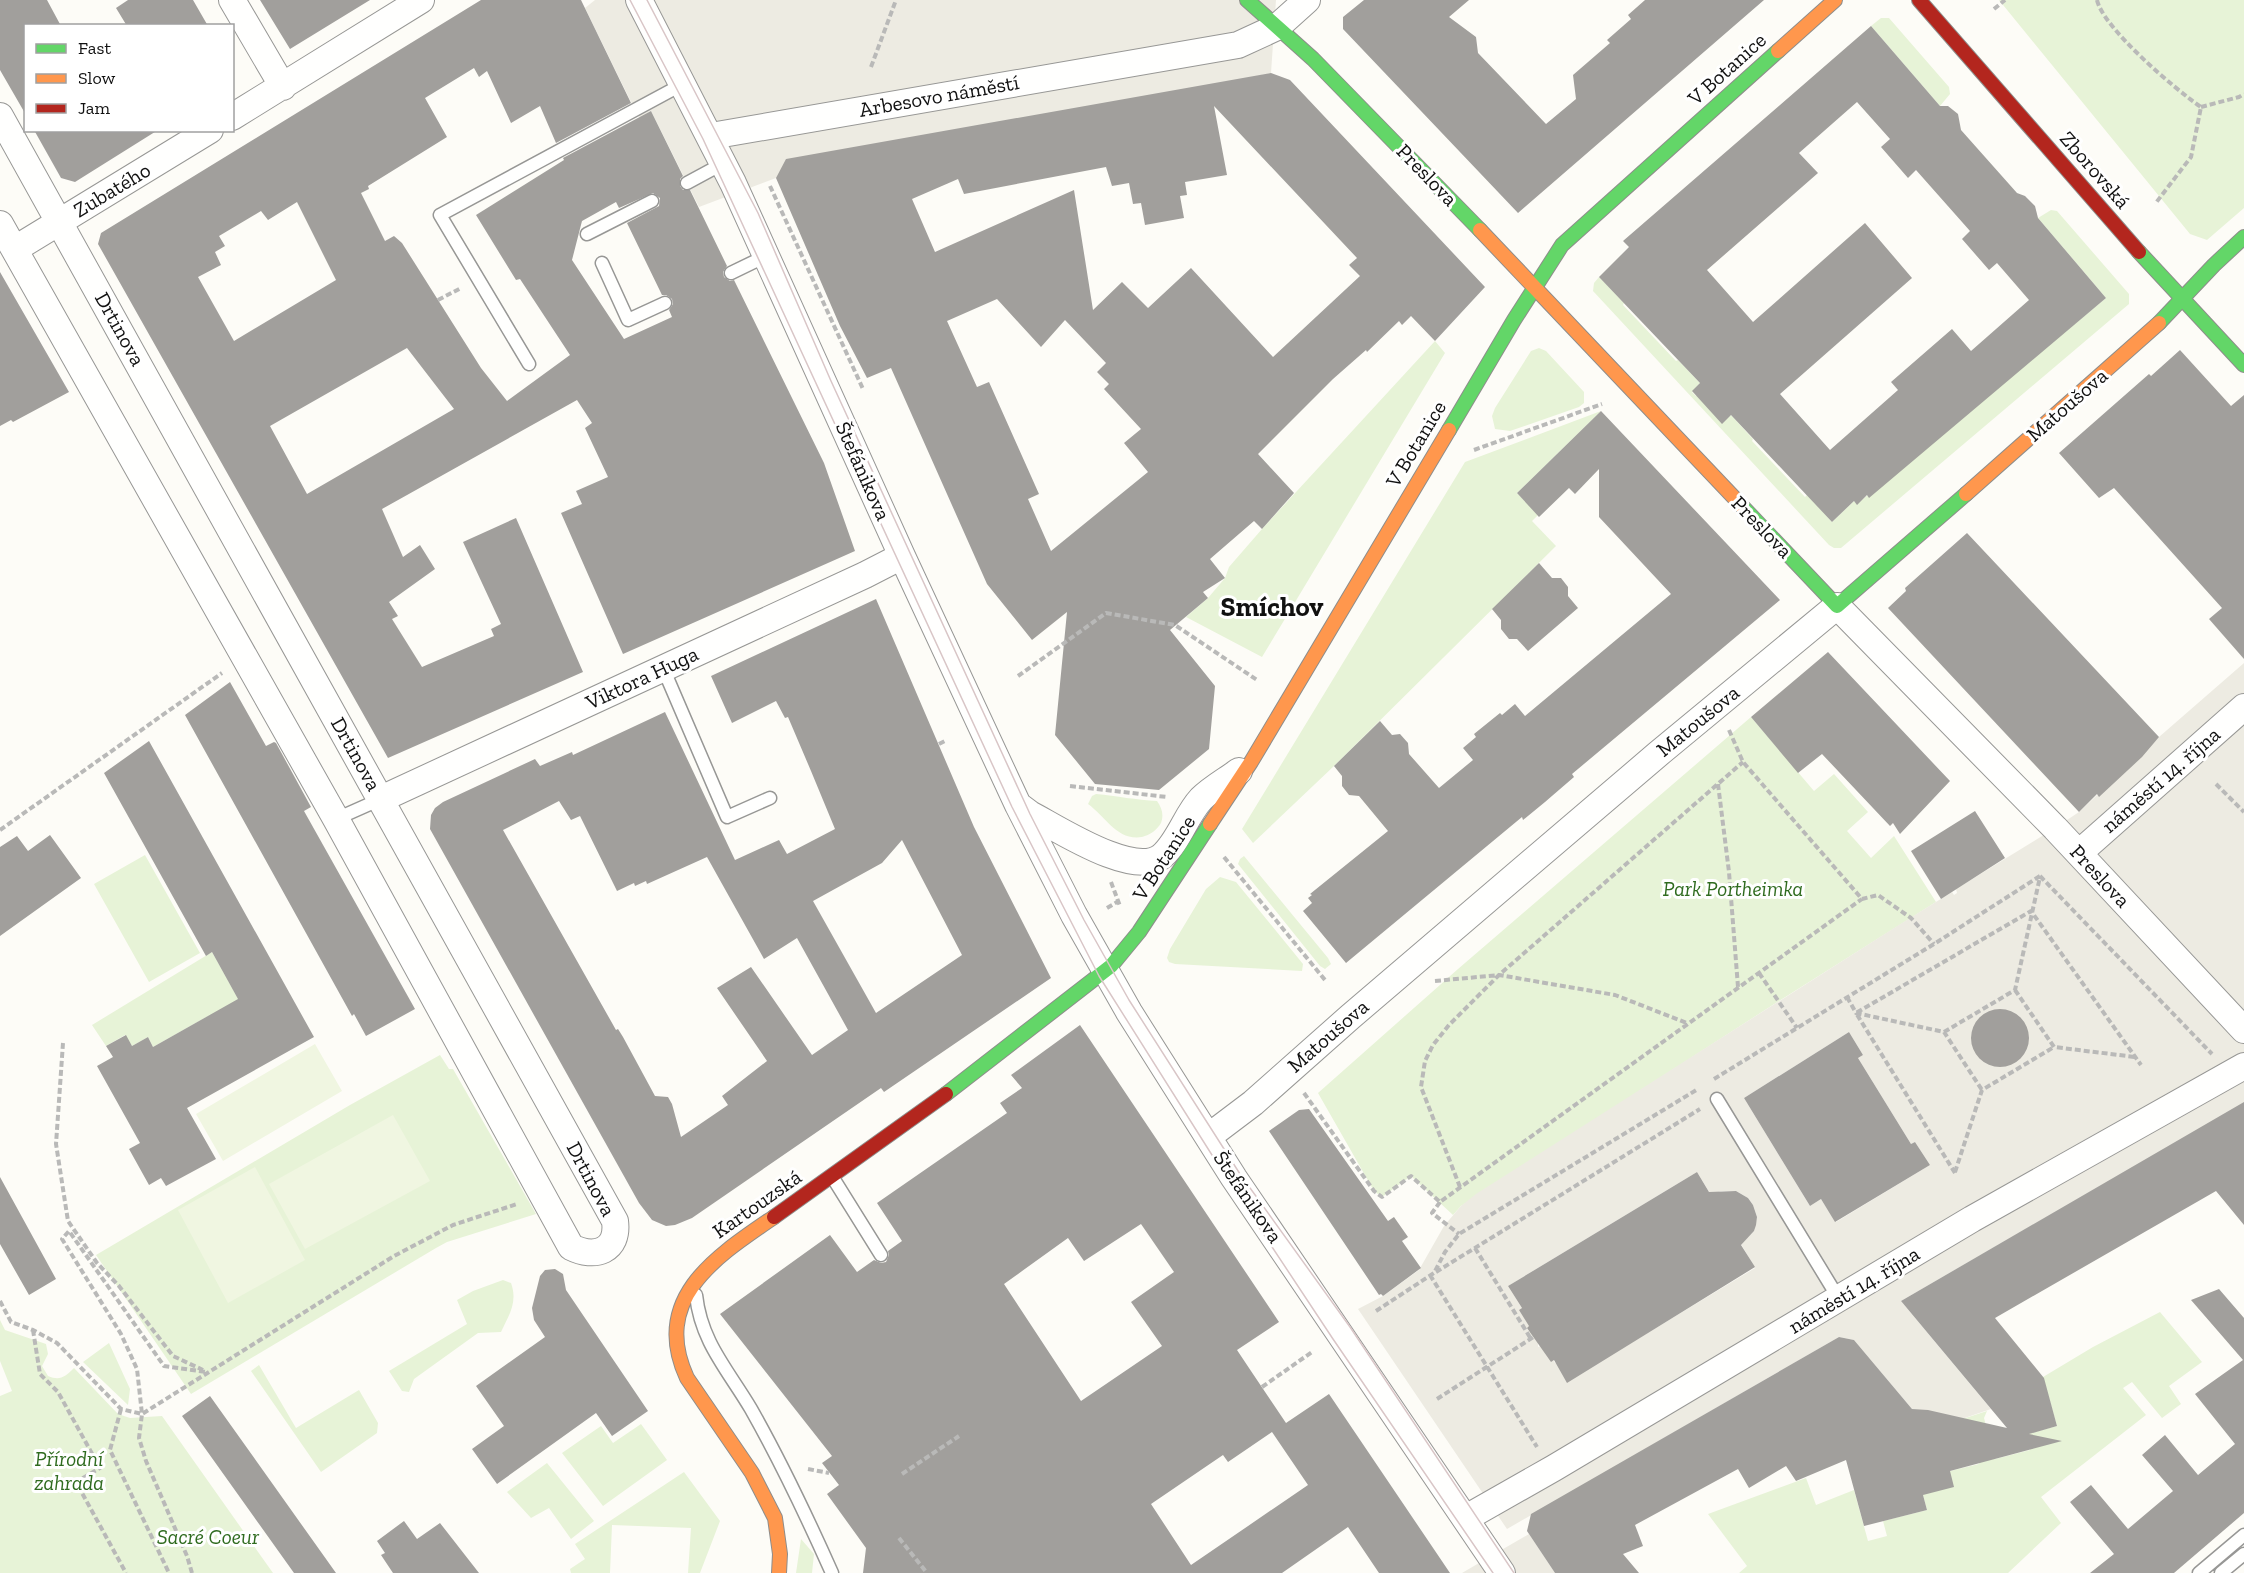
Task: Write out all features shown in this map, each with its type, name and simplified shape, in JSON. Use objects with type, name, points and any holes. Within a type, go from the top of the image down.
[{"type":"main road","points":[[1247,0],[1277,27]]},
{"type":"main road","name":"V Botanice","points":[[1106,970],[1150,918],[1251,762],[1514,320],[1566,241],[1836,0]]},
{"type":"main road","name":"Zborovská","points":[[1919,0],[2135,248],[2244,365]]},
{"type":"main road","name":"Preslova","points":[[1277,27],[1313,59],[1535,287],[1837,606]]},
{"type":"main road","name":"Matoušova","points":[[1837,606],[2152,331],[2214,265],[2244,237]]},
{"type":"main road","name":"Kartouzská","points":[[778,1573],[780,1554],[775,1518],[752,1473],[687,1378],[680,1363],[676,1347],[679,1314],[684,1300],[700,1274],[729,1248],[832,1177],[969,1077],[1106,970]]},
{"type":"street","points":[[232,0],[283,87]]},
{"type":"street","points":[[234,116],[421,0]]},
{"type":"street","points":[[640,0],[711,136]]},
{"type":"street","name":"Arbesovo náměstí","points":[[711,136],[1238,45],[1277,27],[1307,0]]},
{"type":"street","name":"Drtinova","points":[[0,116],[615,1221],[616,1233],[612,1243],[603,1250],[591,1254],[571,1247],[336,819],[0,224]]},
{"type":"street","name":"Zubatého","points":[[15,249],[207,132]]},
{"type":"street","name":"Štefánikova","points":[[711,136],[1018,805],[1074,915],[1130,1012],[1234,1178],[1502,1573]]},
{"type":"street","name":"Viktora Huga","points":[[381,799],[902,556]]},
{"type":"street","name":"Preslova","points":[[1837,606],[2079,853],[2244,1030]]},
{"type":"street","name":"Matoušova","points":[[1208,1137],[1253,1103],[1359,1009],[1658,754],[1837,606]]},
{"type":"street","name":"náměstí 14. října","points":[[2079,853],[2244,707]]},
{"type":"street","points":[[1018,805],[1030,814],[1111,856],[1126,860],[1151,861],[1164,854],[1201,799],[1251,762]]},
{"type":"street","name":"náměstí 14. října","points":[[1466,1518],[1983,1214],[2244,1066]]},
{"type":"lane","points":[[529,364],[440,215],[683,84]]},
{"type":"lane","points":[[687,183],[724,163]]},
{"type":"lane","points":[[587,234],[652,201]]},
{"type":"lane","points":[[731,273],[766,256]]},
{"type":"lane","points":[[602,263],[628,320],[665,303]]},
{"type":"lane","points":[[663,668],[727,817],[770,798]]},
{"type":"lane","points":[[336,819],[381,799]]},
{"type":"lane","points":[[1717,1099],[1839,1299]]},
{"type":"lane","points":[[832,1177],[881,1255]]},
{"type":"lane","points":[[694,1282],[704,1334],[750,1408],[794,1489],[832,1573]]},
{"type":"lane","points":[[2199,1573],[2244,1535]]},
{"type":"lane","points":[[2221,1573],[2244,1554]]},
{"type":"path","points":[[871,67],[896,0]]},
{"type":"path","points":[[1994,9],[2005,0]]},
{"type":"path","points":[[2097,0],[2108,23],[2166,80],[2201,106],[2239,98],[2244,94]]},
{"type":"path","points":[[2155,204],[2191,156],[2201,106]]},
{"type":"path","points":[[770,186],[863,389]]},
{"type":"path","points":[[438,300],[446,296]]},
{"type":"path","points":[[1473,451],[1603,404]]},
{"type":"path","points":[[1018,676],[1106,613],[1175,626],[1257,680]]},
{"type":"path","points":[[0,830],[230,667]]},
{"type":"path","points":[[1726,727],[1731,733],[1743,762],[1862,899]]},
{"type":"path","points":[[939,744],[947,740]]},
{"type":"path","points":[[1460,1186],[1423,1093],[1422,1079],[1425,1061],[1432,1045],[1499,975],[1743,762]]},
{"type":"path","points":[[1718,784],[1729,872],[1738,987]]},
{"type":"path","points":[[2216,784],[2244,812]]},
{"type":"path","points":[[1070,786],[1173,798]]},
{"type":"path","points":[[1219,852],[1325,981]]},
{"type":"path","points":[[1112,873],[1111,886],[1123,909]]},
{"type":"path","points":[[2040,876],[2015,990],[2054,1047]]},
{"type":"path","points":[[1711,1081],[2040,876]]},
{"type":"path","points":[[2040,876],[2212,1055]]},
{"type":"path","points":[[1459,1234],[1432,1213],[1440,1202],[1862,899],[1878,895],[1911,918],[1934,944]]},
{"type":"path","points":[[1107,908],[1118,902]]},
{"type":"path","points":[[1856,1013],[2031,911]]},
{"type":"path","points":[[2031,911],[2141,1065]]},
{"type":"path","points":[[1759,973],[1797,1028]]},
{"type":"path","points":[[1430,982],[1499,975],[1615,995],[1688,1023]]},
{"type":"path","points":[[1856,1013],[1944,1032],[2015,990]]},
{"type":"path","points":[[1847,997],[1955,1173],[1982,1090],[2054,1047],[2136,1057]]},
{"type":"path","points":[[1944,1032],[1982,1090]]},
{"type":"path","points":[[63,1043],[56,1144],[68,1221],[97,1263],[119,1286],[173,1356],[206,1372]]},
{"type":"path","points":[[1432,1274],[1459,1234],[1701,1087]]},
{"type":"path","points":[[1303,1092],[1374,1191],[1382,1197],[1411,1176],[1440,1202]]},
{"type":"path","points":[[1376,1311],[1432,1274],[1694,1113]]},
{"type":"path","points":[[0,1301],[11,1322],[33,1330],[57,1343],[121,1410],[142,1414],[394,1256],[453,1225],[520,1202]]},
{"type":"path","points":[[192,1573],[187,1556],[146,1461],[140,1438],[142,1414],[137,1369],[121,1334],[62,1239],[69,1231],[164,1366],[206,1372]]},
{"type":"path","points":[[1437,1399],[1533,1338],[1475,1248]]},
{"type":"path","points":[[1432,1274],[1486,1367],[1540,1452]]},
{"type":"path","points":[[33,1330],[40,1374],[58,1392],[100,1468],[76,1482],[126,1573]]},
{"type":"path","points":[[1262,1387],[1312,1352]]},
{"type":"path","points":[[121,1410],[110,1450],[169,1573]]},
{"type":"path","points":[[902,1474],[959,1436]]},
{"type":"path","points":[[808,1469],[829,1473]]},
{"type":"path","points":[[899,1538],[927,1573]]},
{"type":"green space","points":[[1999,0],[2244,0],[2244,208],[2207,240],[2190,234]]},
{"type":"green space","points":[[1881,18],[1889,18],[1949,87],[1950,94],[1940,106],[1871,26]]},
{"type":"green space","points":[[2051,210],[2057,211],[2129,294],[2129,304],[1841,548],[1829,545],[1593,291],[1594,283],[1599,277],[1676,361],[1678,360],[1700,383],[1692,392],[1696,396],[1700,393],[1722,423],[1731,415],[1753,439],[1752,441],[1832,522],[1854,501],[1857,504],[2106,298],[2038,218]]},
{"type":"green space","points":[[1435,341],[1445,353],[1262,657],[1186,617],[1208,598],[1225,578],[1229,567],[1262,529]]},
{"type":"green space","points":[[1539,348],[1546,351],[1584,392],[1584,403],[1579,407],[1510,431],[1495,429],[1492,416],[1495,408],[1531,351]]},
{"type":"green space","points":[[1601,411],[1517,493],[1538,515],[1532,521],[1556,546],[1253,843],[1242,829],[1465,462]]},
{"type":"green space","name":"Park Portheimka","points":[[1751,717],[1814,791],[1834,774],[1868,812],[1847,831],[1871,858],[1894,836],[1936,902],[1461,1206],[1453,1215],[1411,1176],[1382,1197],[1374,1191],[1318,1093],[1458,969]]},
{"type":"green space","points":[[1096,794],[1157,801],[1162,812],[1161,823],[1150,834],[1142,837],[1133,837],[1119,832],[1088,804],[1092,796]]},
{"type":"green space","points":[[145,855],[200,953],[149,982],[94,884]]},
{"type":"green space","points":[[1244,856],[1328,958],[1331,964],[1325,969],[1320,966],[1238,864]]},
{"type":"green space","points":[[1220,877],[1236,882],[1303,964],[1302,971],[1169,962],[1167,958],[1170,949],[1206,889]]},
{"type":"green space","points":[[212,952],[248,1016],[210,1015],[153,1047],[148,1037],[132,1046],[125,1035],[106,1046],[92,1025]]},
{"type":"green space","points":[[315,1044],[342,1091],[223,1161],[196,1114]]},
{"type":"green space","points":[[440,1055],[449,1069],[453,1069],[536,1214],[447,1242],[191,1394],[96,1255],[350,1105]]},
{"type":"green space","points":[[393,1115],[430,1181],[305,1249],[269,1184]]},
{"type":"green space","points":[[255,1167],[305,1260],[228,1303],[178,1210]]},
{"type":"green space","points":[[503,1280],[511,1283],[514,1296],[512,1308],[501,1332],[478,1333],[414,1379],[409,1392],[402,1391],[389,1371],[467,1324],[457,1300],[473,1291]]},
{"type":"green space","points":[[2160,1312],[2202,1362],[2169,1386],[2181,1404],[2162,1418],[2132,1382],[2123,1388],[2146,1415],[2041,1497],[2061,1523],[2008,1573],[1739,1573],[1747,1566],[1708,1514],[1806,1478],[1816,1505],[1854,1490],[1868,1541],[1887,1536],[1883,1521],[1927,1510],[1923,1495],[1950,1471],[1979,1464],[1972,1435],[1947,1424],[1987,1411],[1984,1418],[1995,1459],[2030,1450],[2027,1434],[2057,1426],[2043,1377],[2093,1347]]},
{"type":"green space","name":"Přírodní zahrada","points":[[0,1320],[5,1330],[46,1344],[48,1354],[42,1366],[48,1376],[62,1377],[74,1368],[118,1414],[130,1418],[162,1416],[273,1573],[0,1573],[0,1396],[12,1391],[0,1361]]},
{"type":"green space","points":[[109,1343],[130,1389],[128,1405],[83,1362]]},
{"type":"green space","points":[[259,1365],[296,1428],[359,1390],[378,1423],[377,1433],[321,1472],[251,1371]]},
{"type":"green space","points":[[641,1424],[667,1460],[603,1506],[562,1453],[601,1426],[613,1443]]},
{"type":"green space","points":[[547,1463],[594,1521],[571,1539],[549,1508],[531,1518],[507,1492]]},
{"type":"green space","points":[[684,1472],[720,1521],[700,1573],[688,1573],[691,1528],[612,1525],[610,1573],[571,1573],[570,1569],[585,1559],[575,1544]]},
{"type":"green space","points":[[801,1539],[814,1554],[812,1573],[796,1573]]},
{"type":"shaded area","points":[[595,0],[1276,0],[1271,73],[776,178],[699,207],[651,111],[640,118],[630,100],[585,8]]},
{"type":"shaded area","points":[[2244,663],[2244,1103],[1901,1301],[1991,1409],[1947,1424],[1912,1409],[1854,1340],[1839,1337],[1507,1529],[1358,1309],[1383,1296],[1419,1270],[1444,1226],[1461,1206],[1476,1194],[1902,923],[1952,892],[1954,895],[1957,893],[1956,889],[2079,812],[2159,737]],"holes":[[[1849,1032],[1863,1055],[1858,1058],[1911,1144],[1915,1142],[1930,1165],[1836,1222],[1821,1199],[1810,1206],[1744,1098]],[[1697,1172],[1711,1195],[1721,1191],[1736,1191],[1748,1198],[1753,1205],[1757,1217],[1754,1231],[1741,1244],[1755,1268],[1593,1366],[1555,1363],[1543,1345],[1538,1347],[1538,1342],[1531,1330],[1527,1328],[1531,1325],[1519,1310],[1522,1308],[1508,1286]]]},
{"type":"shaded area","points":[[1529,1534],[1555,1573],[1462,1573],[1491,1556]]},
{"type":"building","points":[[0,0],[47,0],[60,24],[24,24],[24,112],[0,70]]},
{"type":"building","points":[[128,0],[193,0],[207,24],[126,24],[116,8]]},
{"type":"building","points":[[260,0],[370,0],[290,49]]},
{"type":"building","points":[[481,0],[581,0],[631,103],[556,143],[540,106],[511,123],[487,71],[479,77],[474,68],[425,98],[447,137],[368,186],[369,189],[361,193],[385,241],[394,236],[402,243],[481,368],[507,401],[570,355],[520,279],[516,280],[476,215],[564,160],[563,158],[651,111],[683,176],[680,179],[680,186],[683,190],[690,190],[727,266],[723,272],[724,277],[730,281],[734,280],[824,463],[855,551],[623,654],[561,513],[582,504],[576,491],[608,477],[585,428],[592,423],[577,400],[382,509],[403,557],[420,545],[435,569],[389,602],[398,616],[392,619],[422,667],[494,636],[491,629],[501,624],[463,542],[516,518],[583,672],[388,758],[98,244],[101,233]],"holes":[[[653,193],[660,198],[659,206],[627,223],[662,295],[672,299],[673,304],[669,310],[672,317],[624,339],[572,260],[582,221],[616,202],[619,208]],[[297,202],[336,280],[234,341],[198,277],[221,265],[215,252],[225,246],[219,236],[261,211],[268,220]],[[407,348],[454,409],[307,494],[270,426]]]},
{"type":"building","points":[[1364,0],[1469,0],[1449,17],[1476,37],[1478,53],[1546,124],[1576,99],[1573,75],[1610,43],[1607,40],[1631,19],[1628,15],[1645,0],[1764,0],[1518,213],[1343,29],[1343,17]]},
{"type":"building","points":[[1871,26],[1940,106],[1948,106],[1958,114],[1961,130],[2017,193],[2025,196],[2035,206],[2038,218],[2106,298],[1869,498],[1867,495],[1857,505],[1854,501],[1832,522],[1731,415],[1722,424],[1692,391],[1700,383],[1599,277],[1629,247],[1623,241]],"holes":[[[1857,102],[1890,139],[1881,147],[1908,178],[1916,170],[1970,231],[1962,239],[1989,270],[1997,263],[2029,300],[1971,351],[1952,329],[1891,382],[1898,390],[1830,450],[1780,394],[1912,278],[1865,223],[1753,322],[1707,270],[1818,173],[1799,153]]]},
{"type":"building","points":[[1271,73],[1290,80],[1485,287],[1435,341],[1411,316],[1402,325],[1399,321],[1367,352],[1366,350],[1333,379],[1258,454],[1294,493],[1262,529],[1254,521],[1210,559],[1225,578],[1203,592],[1208,598],[1170,630],[1215,686],[1209,749],[1159,790],[1095,784],[1055,735],[1067,612],[1032,640],[987,584],[891,368],[867,378],[840,326],[776,178],[786,159]],"holes":[[[1214,106],[1357,258],[1349,265],[1360,276],[1273,357],[1191,268],[1148,308],[1122,282],[1093,310],[1074,190],[935,252],[912,199],[958,179],[964,194],[1106,167],[1112,186],[1129,183],[1133,204],[1141,203],[1145,225],[1184,218],[1180,196],[1187,195],[1185,182],[1227,175]],[[997,299],[1041,347],[1065,320],[1106,363],[1097,372],[1109,384],[1104,389],[1141,429],[1124,443],[1148,472],[1051,551],[1028,499],[1039,494],[989,382],[977,387],[947,321]]]},
{"type":"building","points":[[35,132],[155,132],[75,182],[61,178]]},
{"type":"building","points":[[0,272],[69,392],[13,422],[11,420],[0,426]]},
{"type":"building","points":[[2180,350],[2231,406],[2244,395],[2244,659],[2209,619],[2222,608],[2114,488],[2099,498],[2059,453],[2149,374],[2151,376]]},
{"type":"building","points":[[1601,411],[1780,600],[1572,774],[1574,777],[1545,802],[1523,820],[1522,817],[1346,963],[1303,911],[1312,903],[1308,898],[1312,895],[1310,894],[1388,831],[1359,796],[1349,795],[1342,786],[1342,776],[1334,766],[1380,721],[1392,735],[1400,734],[1408,743],[1409,754],[1439,788],[1473,760],[1463,748],[1476,737],[1474,734],[1515,704],[1525,716],[1671,594],[1599,517],[1599,469],[1575,494],[1569,488],[1539,517],[1517,493]]},
{"type":"building","points":[[1967,533],[2159,737],[2142,757],[2099,797],[2097,794],[2079,812],[1888,608],[1906,591],[1905,588]]},
{"type":"building","points":[[1539,563],[1552,578],[1561,578],[1568,587],[1568,596],[1578,608],[1528,651],[1517,639],[1509,639],[1501,629],[1501,620],[1492,609]]},
{"type":"building","points":[[876,599],[974,827],[1051,978],[884,1092],[881,1088],[692,1218],[666,1226],[652,1220],[639,1203],[430,829],[431,815],[435,808],[443,802],[535,759],[540,766],[572,752],[573,755],[665,712],[735,860],[779,840],[787,854],[835,829],[788,717],[785,718],[776,701],[732,723],[711,676]],"holes":[[[559,801],[571,820],[580,816],[617,891],[634,883],[635,886],[646,881],[647,884],[707,857],[764,959],[797,938],[848,1030],[812,1055],[751,967],[717,988],[767,1061],[722,1096],[728,1105],[681,1137],[668,1097],[655,1096],[503,830]],[[902,840],[962,955],[876,1013],[813,901],[882,863]]]},
{"type":"building","points":[[1828,652],[1950,781],[1900,834],[1893,823],[1890,826],[1822,754],[1798,773],[1751,717]]},
{"type":"building","points":[[230,682],[266,746],[276,743],[311,807],[304,811],[415,1009],[366,1036],[354,1014],[352,1016],[185,715]]},
{"type":"building","points":[[149,741],[314,1037],[187,1108],[216,1159],[166,1186],[161,1178],[149,1185],[129,1149],[140,1143],[97,1066],[113,1057],[106,1046],[126,1035],[132,1046],[148,1037],[153,1047],[238,999],[212,952],[206,956],[104,773]]},
{"type":"building","points":[[1975,811],[2005,858],[1941,899],[1911,851]]},
{"type":"building","points":[[50,835],[81,878],[0,936],[0,847],[17,836],[28,851]]},
{"type":"building","points":[[1994,1009],[2006,1009],[2021,1017],[2029,1032],[2029,1044],[2021,1059],[2006,1067],[1994,1067],[1979,1059],[1971,1044],[1971,1032],[1979,1017]]},
{"type":"building","points":[[1080,1025],[1279,1322],[1237,1350],[1286,1423],[1329,1394],[1450,1573],[1379,1573],[1348,1527],[1282,1573],[863,1573],[866,1548],[827,1494],[839,1485],[822,1463],[832,1456],[720,1314],[830,1235],[857,1272],[874,1260],[881,1263],[886,1262],[888,1251],[902,1241],[877,1203],[1007,1113],[1000,1103],[1022,1088],[1011,1075]],"holes":[[[1141,1224],[1174,1272],[1131,1302],[1162,1346],[1081,1401],[1004,1284],[1068,1238],[1084,1261]],[[1272,1432],[1308,1485],[1191,1565],[1151,1504],[1223,1455],[1228,1462]]]},
{"type":"building","points":[[1849,1032],[1863,1055],[1858,1058],[1911,1144],[1915,1142],[1930,1165],[1835,1222],[1821,1199],[1810,1206],[1744,1098]]},
{"type":"building","points":[[2244,1102],[2244,1225],[2216,1191],[1995,1318],[2044,1378],[2057,1426],[2029,1434],[2062,1441],[1950,1471],[1954,1487],[1923,1495],[1927,1510],[1864,1526],[1846,1460],[1796,1481],[1786,1466],[1749,1488],[1738,1469],[1635,1525],[1643,1546],[1623,1554],[1639,1573],[1555,1573],[1527,1531],[1531,1514],[1839,1337],[1854,1340],[1912,1409],[1928,1410],[2007,1428],[1901,1301]]},
{"type":"building","points":[[1309,1109],[1388,1221],[1394,1217],[1408,1237],[1402,1241],[1421,1268],[1383,1296],[1379,1295],[1269,1131],[1299,1110]]},
{"type":"building","points":[[1697,1172],[1709,1192],[1736,1191],[1748,1198],[1753,1205],[1757,1217],[1756,1225],[1754,1231],[1741,1245],[1755,1267],[1567,1383],[1554,1360],[1551,1362],[1527,1328],[1529,1326],[1519,1310],[1522,1308],[1508,1286]]},
{"type":"building","points":[[0,1177],[56,1279],[29,1295],[0,1244]]},
{"type":"building","points":[[555,1269],[563,1274],[566,1290],[648,1411],[612,1436],[596,1413],[497,1484],[472,1449],[504,1426],[476,1386],[545,1337],[534,1320],[532,1308],[540,1276],[545,1270]]},
{"type":"building","points":[[2219,1289],[2244,1318],[2244,1513],[2174,1573],[2090,1573],[2114,1554],[2070,1502],[2091,1485],[2128,1529],[2173,1491],[2142,1455],[2165,1435],[2198,1475],[2235,1444],[2195,1394],[2243,1360],[2191,1300]]},
{"type":"building","points":[[210,1396],[336,1573],[294,1573],[182,1416]]},
{"type":"building","points":[[404,1521],[417,1539],[440,1523],[479,1573],[393,1573],[381,1555],[385,1553],[377,1541]]},
{"type":"tram line","points":[[630,0],[703,139],[1012,807],[1099,976],[1229,1182],[1493,1573]]},
{"type":"tram line","points":[[647,0],[758,213],[831,381],[1030,814],[1084,920],[1129,1000],[1240,1174],[1350,1327],[1514,1573]]},
{"type":"traffic: fast","points":[[1247,0],[1313,59],[1480,230]]},
{"type":"traffic: fast","points":[[1449,430],[1514,320],[1562,245],[1778,51]]},
{"type":"traffic: fast","points":[[2159,323],[2244,237]]},
{"type":"traffic: fast","points":[[2139,252],[2244,365]]},
{"type":"traffic: fast","points":[[1742,506],[1837,606],[1966,494]]},
{"type":"traffic: fast","points":[[946,1094],[1111,966],[1139,932],[1210,824]]},
{"type":"traffic: slow","points":[[1778,51],[1835,0]]},
{"type":"traffic: slow","points":[[1480,230],[1742,506]]},
{"type":"traffic: slow","points":[[1966,494],[2159,323]]},
{"type":"traffic: slow","points":[[1210,824],[1251,762],[1449,430]]},
{"type":"traffic: slow","points":[[774,1217],[731,1247],[695,1282],[683,1302],[677,1325],[678,1350],[687,1378],[752,1473],[775,1518],[780,1554],[779,1573]]},
{"type":"traffic: jam","points":[[1919,0],[2139,252]]},
{"type":"traffic: jam","points":[[774,1217],[946,1094]]},
{"type":"district","name":"Smíchov","points":[[1272,607]]},
{"type":"park label","name":"Sacré Coeur","points":[[208,1537]]}]
